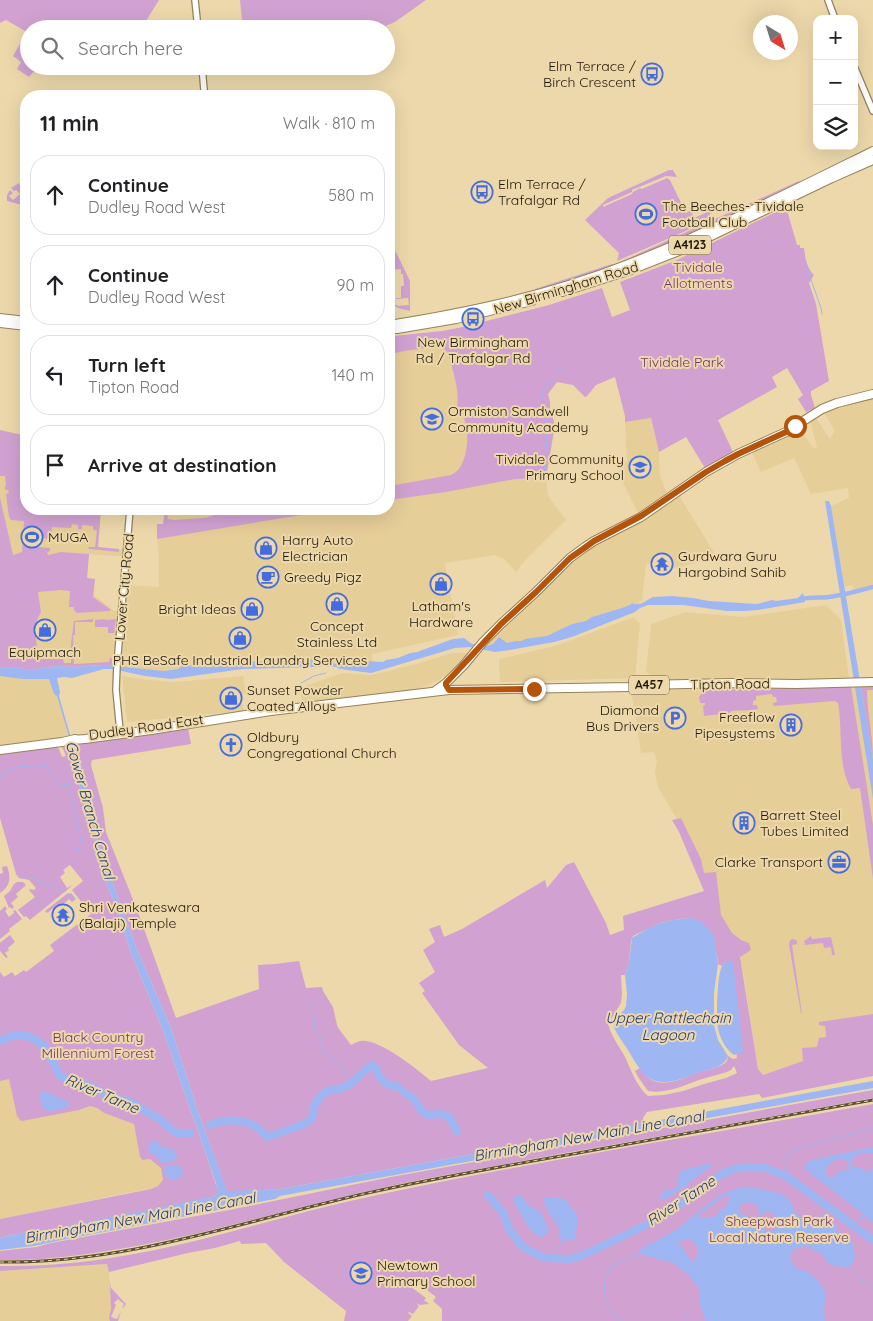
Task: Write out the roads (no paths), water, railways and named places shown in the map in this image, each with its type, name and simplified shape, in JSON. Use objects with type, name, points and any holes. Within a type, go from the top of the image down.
[{"type":"main road","name":"New Birmingham Road","points":[[395,325],[499,307],[625,266],[682,243],[873,151]]},
{"type":"main road","name":"New Birmingham Road","points":[[395,330],[433,324],[545,297],[628,271],[684,249],[873,160]]},
{"type":"main road","points":[[0,318],[20,320]]},
{"type":"main road","points":[[0,323],[20,325]]},
{"type":"main road","points":[[448,687],[459,670],[483,642],[570,558],[594,541],[641,516],[706,472],[738,454],[786,432],[822,409],[873,394]]},
{"type":"main road","points":[[414,695],[436,685],[459,670]]},
{"type":"main road","name":"Tipton Road","points":[[431,692],[448,687],[629,687],[730,683],[870,682]]},
{"type":"main road","name":"Dudley Road East","points":[[119,733],[243,715],[431,692]]},
{"type":"main road","name":"Dudley Road East","points":[[0,749],[193,722]]},
{"type":"street","points":[[195,0],[197,20]]},
{"type":"street","points":[[828,0],[834,15]]},
{"type":"street","points":[[203,75],[204,90]]},
{"type":"street","points":[[858,75],[873,111]]},
{"type":"street","name":"Lower City Road","points":[[119,733],[116,690],[117,668],[130,515]]},
{"type":"water","points":[[825,501],[829,501],[831,506],[873,759],[873,799]]},
{"type":"water","points":[[803,593],[805,602],[758,610],[727,611],[683,605],[648,605],[572,637],[554,642],[495,652],[470,647],[455,648],[371,673],[323,666],[243,669],[171,679],[104,669],[72,678],[57,678],[59,696],[73,745],[79,752],[95,819],[93,824],[99,845],[138,952],[171,1028],[197,1109],[227,1191],[281,1189],[873,1081],[873,1088],[280,1196],[275,1199],[34,1246],[0,1250],[0,1238],[211,1198],[217,1194],[216,1183],[162,1028],[131,953],[119,915],[94,851],[96,844],[95,836],[88,822],[73,759],[72,747],[57,696],[54,694],[49,679],[23,679],[0,676],[0,668],[14,667],[30,670],[57,666],[104,665],[164,671],[178,669],[185,664],[194,667],[217,666],[234,662],[272,659],[287,660],[298,656],[338,664],[365,661],[383,662],[453,639],[464,638],[472,644],[487,646],[493,644],[499,637],[507,643],[547,636],[572,624],[586,621],[592,617],[632,603],[641,604],[653,597],[672,596],[709,601],[757,604],[772,600],[798,598]]},
{"type":"water","name":"Upper Rattlechain Lagoon","points":[[689,918],[698,920],[714,936],[718,964],[714,993],[714,1025],[718,1040],[728,1056],[721,1065],[714,1068],[670,1082],[654,1081],[638,1066],[617,1033],[614,1021],[626,1006],[625,975],[629,962],[632,938],[660,923]]},
{"type":"water","points":[[728,961],[733,962],[743,1052],[734,1055],[724,1044],[717,1024],[717,997],[720,971],[722,966]]},
{"type":"water","points":[[43,1091],[68,1102],[69,1107],[52,1111],[45,1110],[40,1098],[40,1094]]},
{"type":"water","points":[[155,1140],[161,1146],[174,1150],[177,1154],[176,1159],[171,1162],[161,1163],[156,1155],[149,1153],[149,1145]]},
{"type":"water","points":[[873,1148],[873,1154],[866,1152],[860,1154],[851,1162],[853,1167],[860,1167],[867,1172],[873,1167],[873,1223],[865,1216],[861,1221],[859,1219],[863,1214],[806,1170],[805,1164],[812,1160]],"holes":[[[837,1159],[846,1160],[849,1169],[838,1172],[833,1177],[828,1177],[826,1168],[829,1164]]]},
{"type":"water","points":[[710,1163],[711,1167],[689,1182],[687,1186],[665,1199],[661,1199],[660,1197],[665,1190],[677,1188],[678,1177],[682,1170]]},
{"type":"water","points":[[179,1165],[183,1173],[178,1179],[171,1180],[164,1173],[165,1168],[168,1166]]},
{"type":"water","points":[[752,1187],[786,1197],[800,1217],[819,1217],[823,1213],[821,1219],[832,1227],[836,1223],[838,1224],[835,1229],[852,1241],[855,1256],[852,1264],[847,1267],[834,1266],[827,1262],[822,1254],[806,1246],[797,1248],[791,1253],[792,1264],[798,1269],[811,1274],[826,1293],[825,1321],[706,1321],[700,1305],[700,1290],[688,1274],[673,1263],[638,1252],[645,1246],[676,1230],[716,1198],[735,1189]],"holes":[[[726,1195],[729,1195],[728,1205],[719,1211],[717,1216],[698,1217]],[[746,1202],[753,1203],[758,1206],[759,1214],[755,1220],[751,1220],[739,1212],[740,1206]],[[769,1211],[774,1214],[778,1224],[775,1229],[767,1232],[760,1217]],[[686,1239],[692,1239],[693,1243],[697,1246],[697,1256],[694,1261],[678,1243]]]},
{"type":"water","points":[[520,1195],[529,1206],[542,1214],[549,1231],[543,1237],[532,1231],[515,1204],[513,1200],[515,1196]]},
{"type":"water","points":[[557,1197],[566,1200],[577,1215],[578,1227],[574,1240],[561,1241],[559,1228],[548,1212],[543,1199]]},
{"type":"waterway","points":[[803,257],[822,314]]},
{"type":"waterway","points":[[544,473],[548,427],[541,401],[544,388],[564,364]]},
{"type":"waterway","points":[[801,599],[835,596],[873,587]]},
{"type":"waterway","points":[[338,668],[346,669]]},
{"type":"waterway","points":[[301,683],[314,676],[326,673]]},
{"type":"waterway","points":[[0,779],[3,774],[12,768],[46,766],[49,769]]},
{"type":"waterway","name":"Gower Branch Canal","points":[[52,775],[58,783],[68,785]]},
{"type":"waterway","name":"Gower Branch Canal","points":[[67,777],[82,846],[75,849]]},
{"type":"waterway","points":[[21,878],[30,877],[64,892]]},
{"type":"waterway","points":[[68,894],[75,899]]},
{"type":"waterway","points":[[80,905],[84,911]]},
{"type":"waterway","points":[[313,1003],[315,1031],[321,1039],[321,1048],[340,1064],[353,1082]]},
{"type":"waterway","name":"River Tame","points":[[0,1041],[16,1035],[33,1038],[48,1052],[60,1076],[85,1084],[109,1096],[130,1102],[161,1120],[179,1134],[190,1133]]},
{"type":"waterway","name":"River Tame","points":[[210,1125],[227,1121],[244,1122],[257,1127],[267,1137],[302,1125],[312,1119],[315,1104],[322,1095],[328,1091],[347,1086],[372,1065],[376,1068],[382,1080],[389,1085],[396,1086],[413,1098],[422,1111],[428,1115],[441,1114],[448,1116],[457,1131]]},
{"type":"waterway","points":[[789,1178],[785,1161],[788,1155],[796,1149],[873,1128]]},
{"type":"waterway","name":"River Tame","points":[[488,1195],[503,1213],[509,1229],[523,1247],[544,1258],[570,1259],[590,1252],[648,1224],[685,1201],[722,1174],[734,1169],[748,1167],[765,1168],[789,1178],[873,1240]]},
{"type":"waterway","name":"Birmingham New Main Line Canal","points":[[174,1205],[207,1198]]},
{"type":"waterway","name":"River Tame","points":[[856,1228],[857,1224]]},
{"type":"waterway","points":[[556,1250],[561,1241]]},
{"type":"waterway","name":"River Tame","points":[[554,1254],[559,1260]]},
{"type":"waterway","points":[[622,1321],[616,1317],[608,1304],[605,1281],[607,1274],[614,1265],[640,1254]]},
{"type":"waterway","points":[[848,1266],[873,1289]]},
{"type":"waterway","points":[[680,1311],[690,1321]]},
{"type":"railway","points":[[0,1262],[48,1261],[142,1248],[424,1181],[873,1100]]},
{"type":"place","name":"Elm Terrace / Birch Crescent","points":[[652,74]]},
{"type":"place","name":"Elm Terrace / Trafalgar Rd","points":[[482,192]]},
{"type":"place","name":"The Beeches- Tividale Football Club","points":[[646,214]]},
{"type":"place","name":"New Birmingham Rd / Trafalgar Rd","points":[[473,319]]},
{"type":"place","name":"Ormiston Sandwell Community Academy","points":[[432,419]]},
{"type":"place","name":"Tividale Community Primary School","points":[[640,467]]},
{"type":"place","name":"MUGA","points":[[32,537]]},
{"type":"place","name":"Harry Auto Electrician","points":[[266,548]]},
{"type":"place","name":"Gurdwara Guru Hargobind Sahib","points":[[662,564]]},
{"type":"place","name":"Greedy Pigz","points":[[268,577]]},
{"type":"place","name":"Latham's Hardware","points":[[441,584]]},
{"type":"place","name":"Concept Stainless Ltd","points":[[337,604]]},
{"type":"place","name":"Bright Ideas","points":[[252,609]]},
{"type":"place","name":"Equipmach","points":[[45,630]]},
{"type":"place","name":"PHS BeSafe Industrial Laundry Services","points":[[240,638]]},
{"type":"place","name":"Sunset Powder Coated Alloys","points":[[231,698]]},
{"type":"place","name":"Diamond Bus Drivers","points":[[675,718]]},
{"type":"place","name":"Freeflow Pipesystems","points":[[791,725]]},
{"type":"place","name":"Oldbury Congregational Church","points":[[231,745]]},
{"type":"place","name":"Barrett Steel Tubes Limited","points":[[744,823]]},
{"type":"place","name":"Clarke Transport","points":[[839,862]]},
{"type":"place","name":"Shri Venkateswara (Balaji) Temple","points":[[63,915]]},
{"type":"place","name":"Newtown Primary School","points":[[361,1273]]},
{"type":"park label","name":"Tividale Allotments","points":[[698,276]]},
{"type":"park label","name":"Tividale Park","points":[[682,362]]},
{"type":"park label","name":"Black Country Millennium Forest","points":[[98,1046]]},
{"type":"park label","name":"Sheepwash Park Local Nature Reserve","points":[[779,1230]]}]
